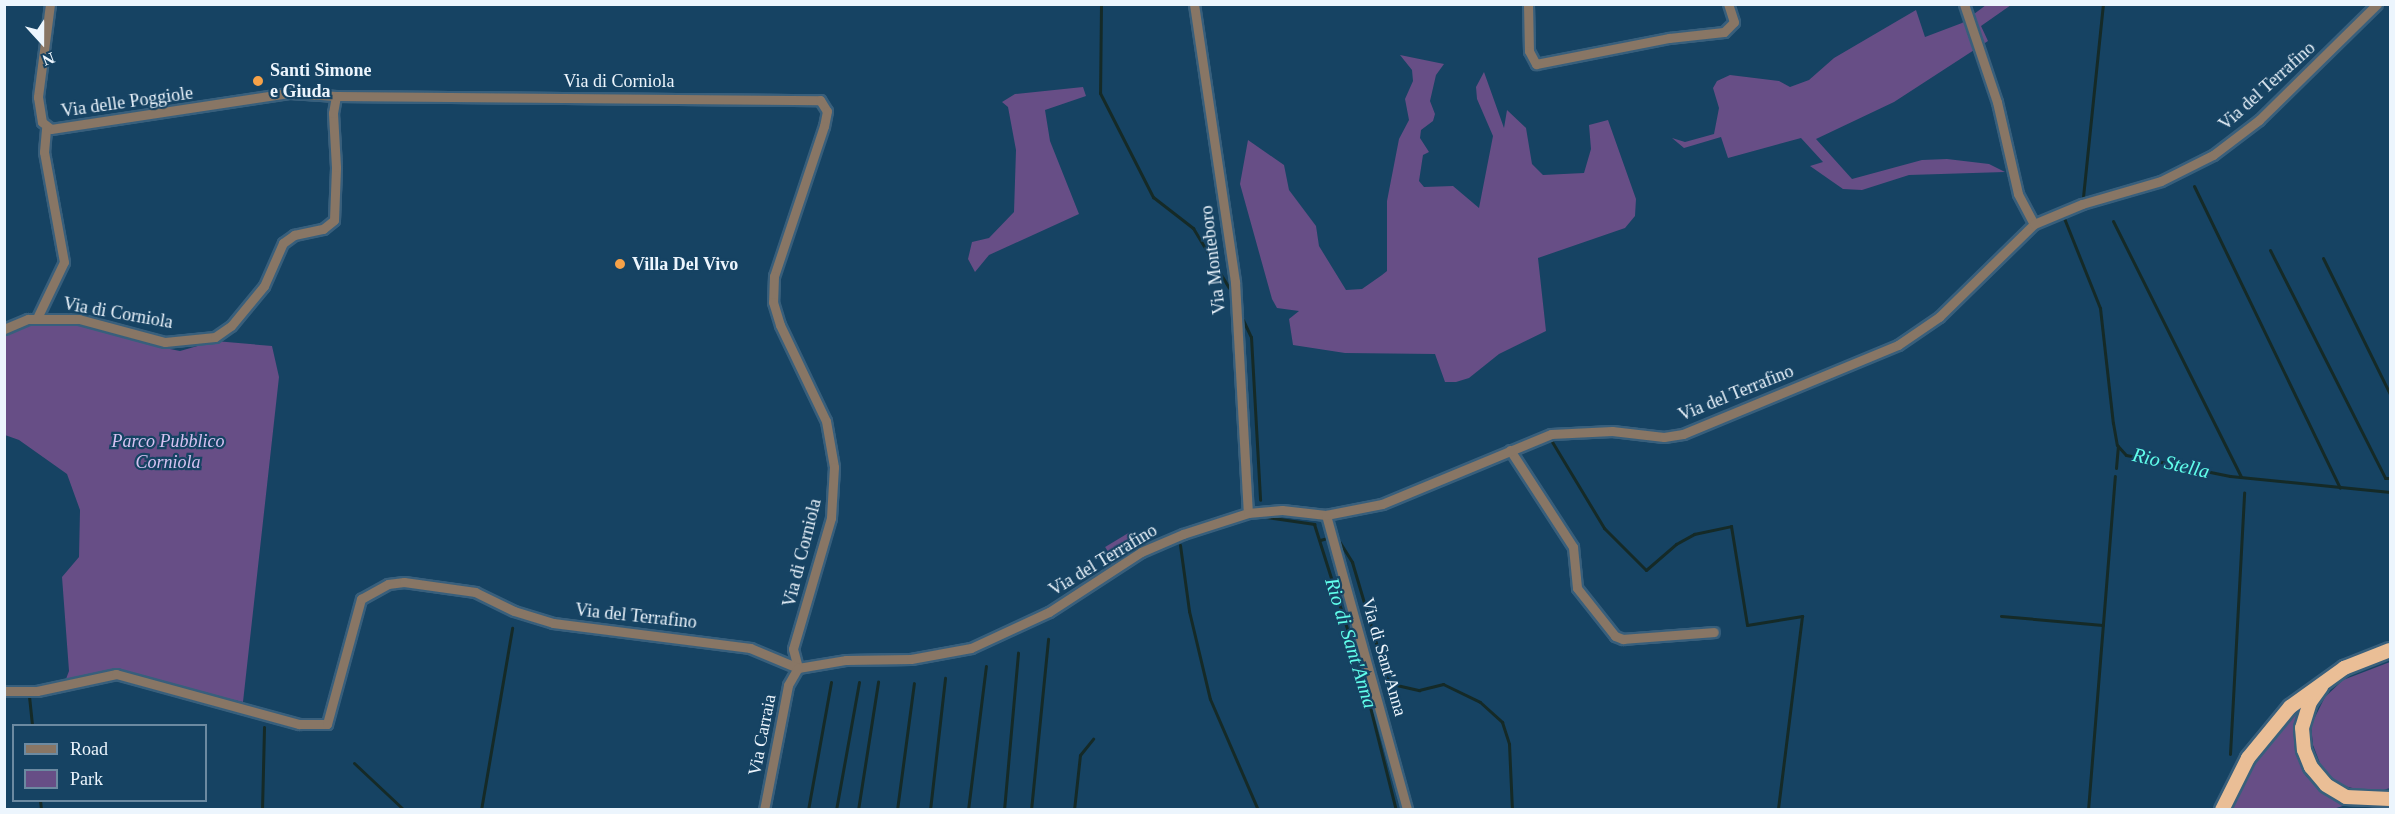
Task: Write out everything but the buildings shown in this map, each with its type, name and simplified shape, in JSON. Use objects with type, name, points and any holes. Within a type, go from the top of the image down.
[{"type":"highway","points":[[2223,810],[2248,758],[2274,723],[2307,692],[2337,672],[2391,650]]},
{"type":"highway","points":[[2337,672],[2316,693],[2307,711],[2302,734],[2305,755],[2320,779],[2337,793],[2354,799],[2391,799]]},
{"type":"highway","points":[[2370,810],[2391,805]]},
{"type":"street","name":"Via delle Poggiole","points":[[50,4],[38,98],[40,117],[46,127],[62,128],[290,93],[336,96]]},
{"type":"street","name":"Via Monteboro","points":[[1194,4],[1234,282],[1248,513]]},
{"type":"street","points":[[1528,4],[1529,51],[1531,60],[1536,64],[1669,38],[1724,33],[1734,22],[1728,4]]},
{"type":"street","points":[[1964,4],[1997,102],[2018,194],[2034,224]]},
{"type":"street","name":"Via del Terrafino","points":[[4,691],[37,691],[116,674],[299,724],[327,724],[361,599],[388,584],[404,582],[475,592],[513,611],[553,623],[750,648],[798,668],[846,660],[911,659],[971,648],[1049,612],[1157,544],[1248,513],[1282,510],[1326,515],[1382,504],[1510,450],[1562,432],[1612,431],[1664,437],[1683,434],[1898,345],[1939,317],[2034,224],[2082,204],[2161,181],[2212,155],[2259,120],[2376,4]]},
{"type":"street","name":"Via di Corniola","points":[[4,329],[37,318],[80,319],[165,342],[215,337],[231,327],[264,286],[283,243],[294,235],[323,229],[334,220],[333,113],[336,96],[743,98],[824,103],[824,126],[774,276],[773,302],[780,325],[826,421],[834,467],[831,518],[793,649],[798,668]]},
{"type":"street","points":[[37,318],[64,262],[44,152],[46,127]]},
{"type":"street","points":[[1510,450],[1573,547],[1576,588],[1615,636],[1623,639],[1714,632]]},
{"type":"street","name":"Via di Sant'Anna","points":[[1326,515],[1407,810]]},
{"type":"street","name":"Via Carraia","points":[[764,810],[788,685],[798,668]]},
{"type":"green space","points":[[1986,5],[2011,5],[1981,26],[1988,41],[1894,102],[1816,139],[1852,179],[1922,160],[1947,159],[1989,164],[2005,172],[1909,175],[1862,190],[1843,189],[1810,166],[1823,162],[1801,138],[1728,158],[1721,137],[1684,148],[1672,138],[1685,142],[1714,134],[1719,108],[1713,88],[1717,81],[1730,75],[1779,81],[1790,87],[1809,80],[1834,58],[1916,10],[1925,37],[1962,23]]},
{"type":"green space","points":[[1400,55],[1444,64],[1436,75],[1430,101],[1435,114],[1433,121],[1421,130],[1420,138],[1429,152],[1423,155],[1419,181],[1424,187],[1453,186],[1479,208],[1493,136],[1477,99],[1476,87],[1484,72],[1504,128],[1507,110],[1526,128],[1532,164],[1543,175],[1584,173],[1591,149],[1589,125],[1608,120],[1636,199],[1635,216],[1625,228],[1538,258],[1546,331],[1499,354],[1469,378],[1456,382],[1445,382],[1435,354],[1345,353],[1293,345],[1289,319],[1299,311],[1277,308],[1272,299],[1240,184],[1248,140],[1284,165],[1289,190],[1316,226],[1319,246],[1346,290],[1362,289],[1387,271],[1387,201],[1399,139],[1409,120],[1405,99],[1413,81],[1412,70]]},
{"type":"green space","points":[[1083,87],[1086,96],[1045,110],[1050,141],[1079,214],[989,255],[975,272],[968,259],[972,242],[989,238],[1014,212],[1016,150],[1008,107],[1002,102],[1015,94]]},
{"type":"green space","name":"Parco Pubblico Corniola","points":[[37,318],[79,319],[145,337],[150,345],[180,351],[215,341],[272,346],[279,377],[243,702],[116,674],[63,687],[69,671],[62,577],[79,557],[80,510],[67,474],[19,440],[5,435],[4,329]]},
{"type":"green space","points":[[1130,532],[1139,547],[1114,562],[1105,547]]},
{"type":"green space","points":[[2390,662],[2390,788],[2373,793],[2340,785],[2323,771],[2313,745],[2311,725],[2325,697],[2343,680]]},
{"type":"green space","points":[[2304,705],[2296,726],[2295,750],[2306,776],[2322,793],[2346,805],[2330,810],[2232,810],[2240,785],[2268,739]]},
{"type":"waterway","name":"Rio di Sant'Anna","points":[[1101,4],[1100,93],[1153,197],[1193,228],[1229,288]]},
{"type":"waterway","name":"Rio Stella","points":[[2083,197],[2103,4]]},
{"type":"waterway","points":[[2194,186],[2340,488]]},
{"type":"waterway","name":"Rio Stella","points":[[2064,218],[2100,308],[2113,423],[2117,445],[2126,455],[2230,476],[2390,492]]},
{"type":"waterway","points":[[2113,221],[2241,477]]},
{"type":"waterway","points":[[2270,250],[2385,478],[2390,478]]},
{"type":"waterway","points":[[2323,258],[2390,394]]},
{"type":"waterway","name":"Rio di Sant'Anna","points":[[1243,320],[1251,337],[1260,500]]},
{"type":"waterway","points":[[1551,440],[1604,528],[1646,570],[1676,544],[1694,534],[1731,526],[1747,625],[1802,616],[1778,810]]},
{"type":"waterway","points":[[2116,468],[2118,446]]},
{"type":"waterway","points":[[2088,810],[2115,476]]},
{"type":"waterway","points":[[2230,754],[2244,492]]},
{"type":"waterway","name":"Rio di Sant'Anna","points":[[1266,517],[1314,524],[1364,683],[1396,810]]},
{"type":"waterway","name":"Rio di Sant'Anna","points":[[1320,540],[1327,538]]},
{"type":"waterway","points":[[1339,541],[1352,562],[1386,677],[1392,684],[1419,690],[1443,684],[1480,702],[1502,722],[1509,744],[1512,810]]},
{"type":"waterway","points":[[1180,545],[1189,611],[1210,699],[1258,810]]},
{"type":"waterway","points":[[2001,616],[2103,625]]},
{"type":"waterway","points":[[481,810],[512,628]]},
{"type":"waterway","points":[[1031,810],[1048,639]]},
{"type":"waterway","points":[[1004,810],[1018,653]]},
{"type":"waterway","points":[[968,810],[986,666]]},
{"type":"waterway","points":[[930,810],[945,678]]},
{"type":"waterway","points":[[808,810],[831,682]]},
{"type":"waterway","points":[[836,810],[859,682]]},
{"type":"waterway","points":[[858,810],[878,682]]},
{"type":"waterway","points":[[897,810],[914,683]]},
{"type":"waterway","points":[[29,696],[32,724]]},
{"type":"waterway","points":[[262,810],[264,727]]},
{"type":"waterway","points":[[1074,810],[1080,755],[1093,739]]},
{"type":"waterway","points":[[354,763],[404,810]]},
{"type":"waterway","points":[[40,802],[41,810]]},
{"type":"place","name":"Santi Simone e Giuda","points":[[258,81]]},
{"type":"place","name":"Villa Del Vivo","points":[[620,264]]}]
